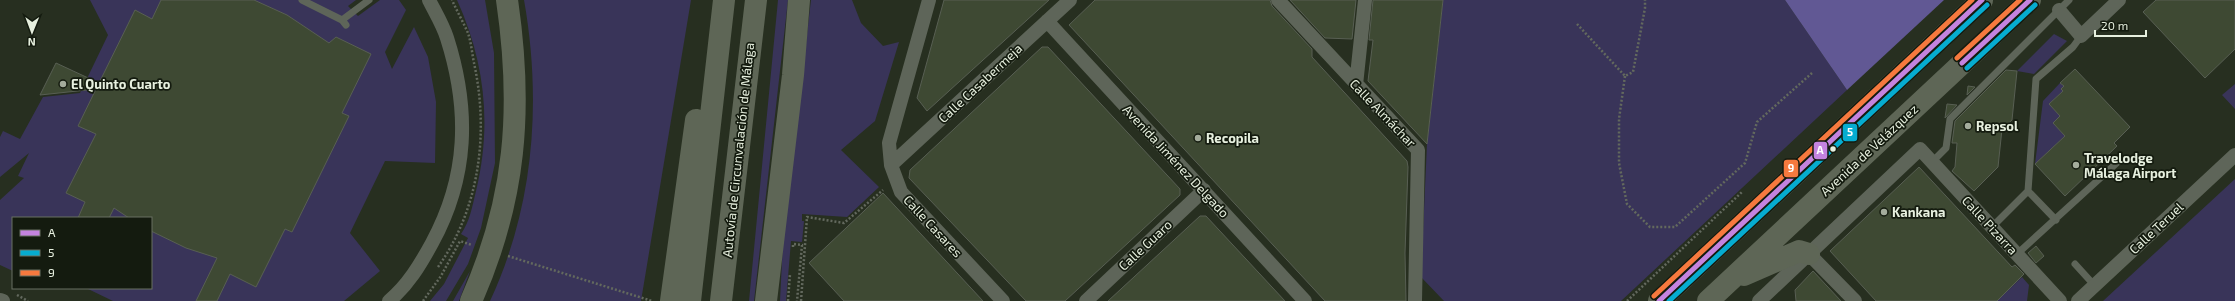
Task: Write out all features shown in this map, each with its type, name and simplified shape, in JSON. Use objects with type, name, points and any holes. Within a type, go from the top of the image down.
[{"type":"highway","points":[[471,301],[484,272],[497,235],[507,195],[513,150],[515,84],[507,0]]},
{"type":"highway","points":[[690,301],[724,0]]},
{"type":"highway","name":"Autovía de Circunvalación de Málaga","points":[[721,301],[756,0]]},
{"type":"highway","points":[[766,301],[792,75],[799,0]]},
{"type":"highway","points":[[1659,301],[1982,0]]},
{"type":"highway","name":"Avenida de Velázquez","points":[[1708,301],[2030,0]]},
{"type":"highway","points":[[671,301],[701,82],[720,33]]},
{"type":"highway","points":[[735,301],[744,218],[737,164]]},
{"type":"highway","points":[[1727,283],[1799,251],[1809,254]]},
{"type":"street","points":[[389,301],[417,271],[438,232],[453,196],[461,162],[459,89],[447,37],[429,0]]},
{"type":"street","name":"Calle Casares","points":[[929,0],[889,143],[891,165],[901,192],[1003,301]]},
{"type":"street","name":"Calle Casabermeja","points":[[891,165],[1070,0]]},
{"type":"street","name":"Calle Almáchar","points":[[1278,0],[1418,150],[1415,301]]},
{"type":"street","points":[[1356,85],[1365,0]]},
{"type":"street","points":[[2064,5],[2081,36],[2119,0]]},
{"type":"street","name":"Avenida Jiménez Delgado","points":[[1046,21],[1204,190],[1305,301]]},
{"type":"street","name":"Calle Pizarra","points":[[1809,254],[1920,149],[2060,301]]},
{"type":"street","name":"Calle Teruel","points":[[2078,301],[2235,155]]},
{"type":"street","name":"Calle Guaro","points":[[1086,301],[1204,190]]},
{"type":"street","points":[[1759,301],[1809,254],[1855,301]]},
{"type":"lane","points":[[302,0],[344,22],[369,0]]},
{"type":"lane","points":[[1932,162],[1946,148],[1950,119],[2064,5]]},
{"type":"lane","points":[[1992,227],[2028,191],[2036,79],[2073,47],[2081,36]]},
{"type":"lane","points":[[2017,254],[2120,160]]},
{"type":"lane","points":[[2028,191],[2056,220]]},
{"type":"lane","points":[[2075,264],[2095,286]]},
{"type":"path","points":[[1625,76],[1633,72],[1645,8],[1645,0]]},
{"type":"path","points":[[1577,24],[1625,76]]},
{"type":"path","points":[[1625,76],[1619,119],[1619,163],[1627,204],[1650,227],[1675,227],[1745,162],[1757,122],[1812,73]]},
{"type":"path","points":[[801,301],[808,222],[807,217],[844,223],[896,179]]},
{"type":"path","points":[[1627,301],[1742,192]]},
{"type":"path","points":[[423,301],[441,276],[460,241],[475,246]]},
{"type":"path","points":[[793,251],[793,244],[802,245],[797,301]]},
{"type":"path","points":[[504,255],[652,301]]},
{"type":"path","points":[[788,301],[791,272]]},
{"type":"shaded area","points":[[90,0],[356,0],[348,6],[358,16],[380,0],[399,0],[406,10],[385,52],[392,69],[414,27],[428,57],[436,102],[435,163],[385,161],[350,233],[380,271],[344,301],[113,301],[88,289],[152,289],[152,217],[12,217],[12,271],[0,265],[0,200],[24,178],[18,176],[29,153],[0,177],[0,137],[3,131],[20,139],[43,97],[80,93],[108,35]]},
{"type":"shaded area","points":[[457,0],[485,0],[494,53],[495,163],[481,228],[468,264],[446,301],[430,301],[444,284],[468,238],[461,234],[467,224],[472,208],[481,166],[484,142],[483,94],[480,70],[467,23]]},
{"type":"shaded area","points":[[524,0],[691,0],[641,301],[490,301],[505,265],[516,229],[525,191],[530,153],[533,115],[532,76],[530,38]]},
{"type":"shaded area","points":[[778,0],[788,0],[754,301],[749,301]]},
{"type":"shaded area","points":[[811,0],[852,0],[861,23],[883,46],[899,42],[875,121],[841,150],[879,187],[847,217],[802,214],[802,221],[804,221],[802,242],[791,241],[786,301],[780,301],[783,241]]},
{"type":"shaded area","points":[[1443,0],[1785,0],[1847,90],[1621,301],[1444,301],[1421,277],[1427,144]]},
{"type":"shaded area","points":[[1785,0],[1944,0],[1847,90]]},
{"type":"shaded area","points":[[2054,34],[2067,41],[2034,74],[2017,71]]},
{"type":"shaded area","points":[[2060,83],[2064,86],[2061,89],[2063,91],[2049,104],[2060,116],[2053,123],[2065,136],[2035,164],[2043,101]]},
{"type":"shaded area","points":[[2235,84],[2235,109],[2222,95]]},
{"type":"shaded area","points":[[2235,179],[2235,301],[2103,301]]},
{"type":"shaded area","points":[[470,271],[459,301],[453,301]]},
{"type":"shaded area","points":[[2022,277],[2029,285],[2027,301],[1997,301]]},
{"type":"building","points":[[161,0],[254,0],[287,15],[329,43],[336,37],[371,54],[342,113],[349,116],[292,232],[285,229],[256,287],[230,274],[217,301],[196,301],[217,258],[186,248],[152,231],[152,217],[128,217],[114,208],[110,217],[78,217],[85,202],[66,193],[96,134],[78,126],[96,89],[40,95],[56,63],[99,83],[135,10],[152,19]]},
{"type":"building","points":[[944,0],[1049,0],[927,111],[917,98]]},
{"type":"building","points":[[1095,0],[1270,0],[1272,6],[1312,49],[1312,57],[1407,161],[1405,253],[1406,301],[1325,301],[1069,25]]},
{"type":"building","points":[[1290,0],[1356,0],[1352,39],[1325,38]]},
{"type":"building","points":[[1373,0],[1443,0],[1427,144],[1368,81],[1373,40],[1369,40]]},
{"type":"building","points":[[2156,0],[2235,0],[2235,49],[2205,78],[2143,12]]},
{"type":"building","points":[[1042,47],[1048,47],[1180,189],[1180,195],[1065,301],[1026,301],[909,178],[910,170]]},
{"type":"building","points":[[2075,69],[2130,127],[2114,143],[2117,146],[2065,196],[2035,164],[2065,136],[2053,123],[2060,116],[2049,104],[2063,91],[2061,89],[2064,86],[2060,83]]},
{"type":"building","points":[[2006,70],[2017,71],[2012,120],[2002,129],[1998,167],[1974,191],[1952,171],[1955,167],[1957,143],[1952,143],[1955,121]]},
{"type":"building","points":[[1968,86],[1975,87],[1967,95]]},
{"type":"building","points":[[1947,104],[1957,105],[1945,118]]},
{"type":"building","points":[[1919,167],[2012,267],[2015,265],[2024,274],[1997,301],[1876,301],[1830,251]]},
{"type":"building","points":[[883,193],[983,301],[844,301],[809,263]]},
{"type":"building","points":[[1200,216],[1206,216],[1285,301],[1108,301]]},
{"type":"building","points":[[2036,246],[2044,256],[2036,263],[2028,253]]},
{"type":"building","points":[[1813,271],[1841,301],[1796,301],[1795,290]]},
{"type":"transit line","name":"9","points":[[1654,296],[1972,0]]},
{"type":"transit line","name":"A","points":[[1659,301],[1982,0]]},
{"type":"transit line","name":"9","points":[[1957,58],[2020,0]]},
{"type":"transit line","name":"A","points":[[1962,63],[2030,0]]},
{"type":"transit line","name":"5","points":[[1669,301],[1987,5]]},
{"type":"transit line","name":"5","points":[[1967,68],[2035,5]]},
{"type":"place","name":"El Quinto Cuarto","points":[[63,84]]},
{"type":"place","name":"Repsol","points":[[1968,126]]},
{"type":"place","name":"Recopila","points":[[1198,138]]},
{"type":"place","name":"Travelodge Málaga Airport","points":[[2076,165]]},
{"type":"place","name":"Kankana","points":[[1884,212]]}]
